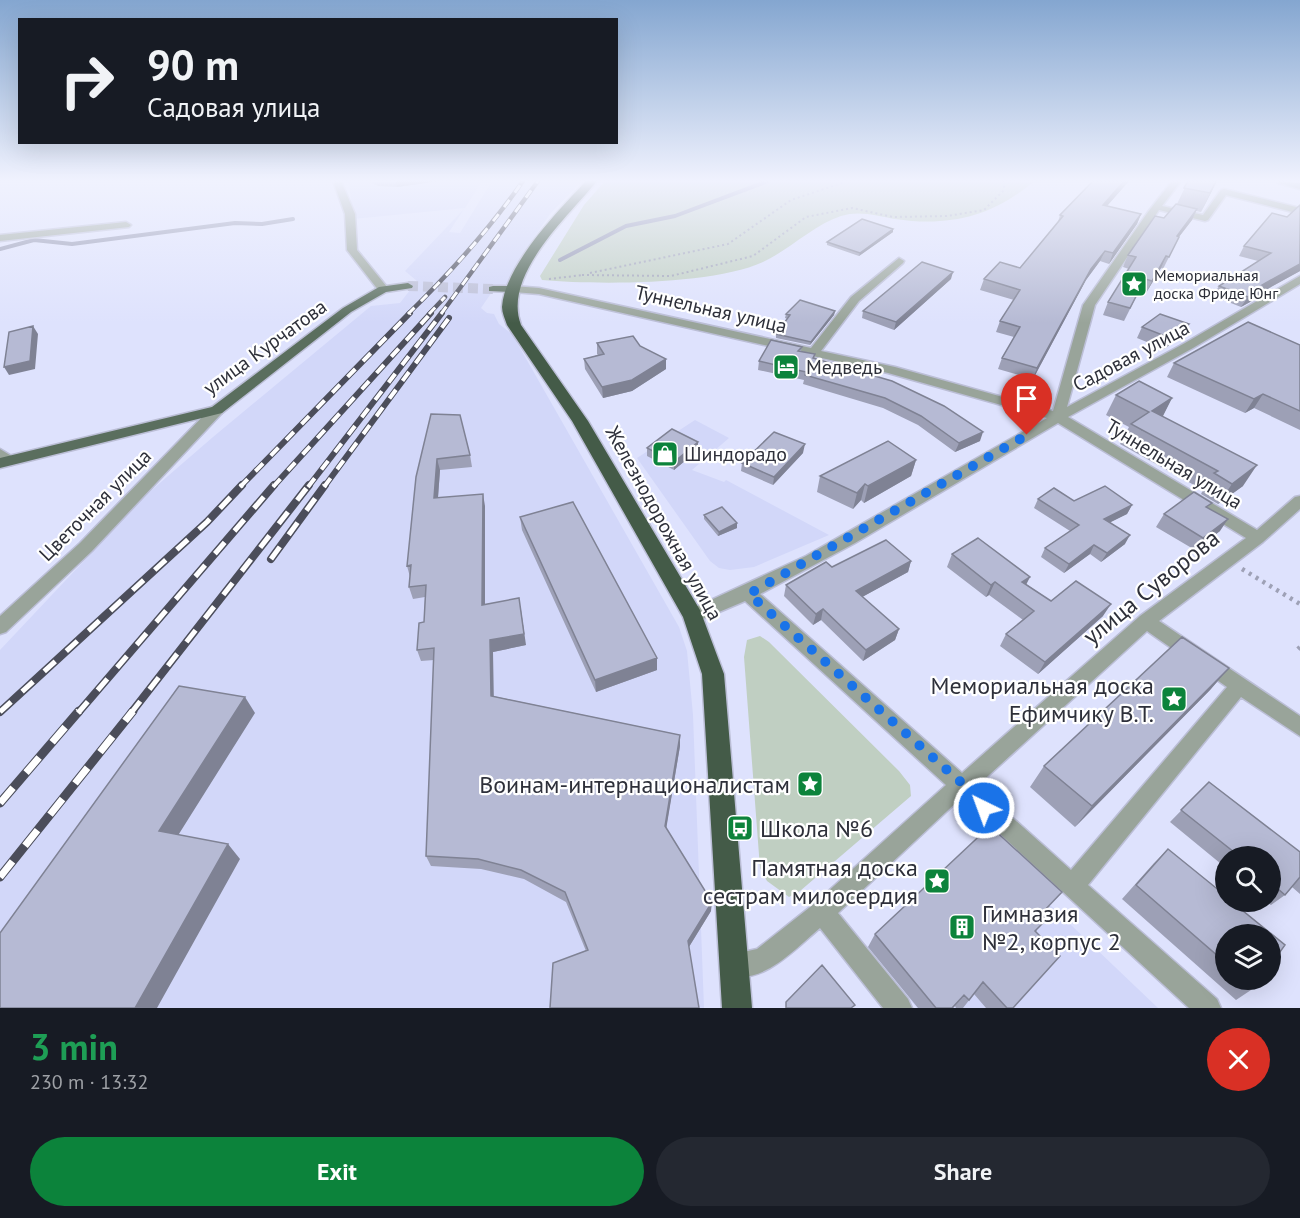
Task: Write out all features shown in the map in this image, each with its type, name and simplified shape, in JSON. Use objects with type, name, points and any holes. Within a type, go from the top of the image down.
[{"type":"highway","name":"Железнодорожная улица","points":[[552,228],[503,289],[514,325],[580,422],[693,616],[713,674],[737,1008]]},
{"type":"main road","name":"улица Курчатова","points":[[4,459],[217,410],[347,310],[383,289],[408,286]]},
{"type":"street","points":[[0,238],[97,228]]},
{"type":"street","points":[[351,228],[352,250],[383,289]]},
{"type":"street","points":[[1058,417],[1089,305],[1142,228]]},
{"type":"street","points":[[814,352],[855,299],[899,261]]},
{"type":"street","name":"Садовая улица","points":[[693,616],[749,594],[1058,417],[1233,322],[1300,279]]},
{"type":"street","name":"Туннельная улица","points":[[503,289],[539,291],[814,352],[891,370],[1058,417],[1257,538]]},
{"type":"street","points":[[1233,322],[1248,328]]},
{"type":"street","name":"Цветочная улица","points":[[0,627],[86,547],[217,410]]},
{"type":"street","name":"улица Суворова","points":[[734,965],[762,960],[822,912],[949,794],[964,785],[1146,621],[1257,538],[1299,503]]},
{"type":"street","points":[[749,594],[964,785],[984,808],[1073,885],[1208,1008]]},
{"type":"street","points":[[1146,621],[1300,727]]},
{"type":"street","points":[[1073,885],[1239,686]]},
{"type":"street","points":[[822,912],[839,937],[898,1008]]},
{"type":"path","points":[[545,280],[582,275],[728,244],[751,228]]},
{"type":"path","points":[[582,275],[671,276],[753,256],[791,228]]},
{"type":"path","points":[[1239,567],[1300,604]]},
{"type":"path","points":[[1300,647],[1297,650],[1300,652]]},
{"type":"shaded area","points":[[446,228],[452,228],[449,232],[460,233],[463,228],[541,228],[521,257],[507,284],[494,289],[481,308],[487,313],[494,314],[499,324],[512,334],[679,627],[687,651],[693,715],[704,1008],[0,1008],[0,650],[146,495],[371,306],[400,303],[417,281],[405,271]]},
{"type":"shaded area","points":[[695,420],[729,438],[692,470],[724,482],[726,480],[829,535],[754,567],[730,570],[719,568],[710,561],[637,458]]},
{"type":"shaded area","name":"Гимназия №2, корпус 2","points":[[1050,905],[1158,1008],[917,1008],[865,949],[893,923]]},
{"type":"green space","points":[[570,228],[817,228],[763,262],[741,270],[715,275],[623,283],[542,280],[540,276]]},
{"type":"green space","points":[[760,636],[769,642],[899,771],[910,785],[911,796],[800,891],[789,897],[767,881],[760,868],[744,657],[747,640]]},
{"type":"building","points":[[848,228],[893,229],[860,253],[827,242]]},
{"type":"building","points":[[1053,228],[1131,228],[1113,253],[1105,251],[1091,269],[1037,368],[1002,358],[1020,327],[1000,321],[1020,290],[984,279],[1000,262],[1020,268]]},
{"type":"building","points":[[1147,228],[1183,228],[1177,236],[1179,237],[1169,257],[1166,256],[1152,281],[1145,279],[1130,308],[1108,302],[1136,257],[1128,255]]},
{"type":"building","points":[[1259,228],[1300,228],[1300,264],[1262,285],[1265,286],[1248,297],[1219,286],[1271,253],[1244,246]]},
{"type":"building","points":[[922,262],[953,272],[896,322],[863,311]]},
{"type":"building","points":[[800,300],[835,311],[811,342],[776,334],[790,315],[786,314]]},
{"type":"building","points":[[1160,314],[1189,324],[1170,338],[1142,327]]},
{"type":"building","points":[[1248,322],[1300,345],[1300,411],[1263,394],[1254,399],[1174,363]]},
{"type":"building","points":[[33,326],[30,361],[4,367],[9,332]]},
{"type":"building","points":[[633,336],[640,346],[666,359],[632,380],[602,387],[584,359],[604,354],[597,343]]},
{"type":"building","points":[[771,340],[802,347],[798,351],[815,354],[813,358],[892,381],[944,406],[983,432],[959,443],[921,416],[885,398],[805,375],[806,372],[759,361]]},
{"type":"building","points":[[1139,381],[1172,398],[1152,411],[1257,465],[1232,484],[1214,473],[1218,471],[1131,424],[1149,412],[1116,395]]},
{"type":"building","points":[[431,414],[460,415],[470,455],[437,459],[434,498],[483,494],[482,605],[519,598],[524,634],[490,640],[491,696],[680,735],[665,826],[712,902],[688,941],[699,1008],[550,1008],[553,963],[588,950],[565,892],[521,870],[478,859],[426,856],[434,648],[417,650],[419,623],[424,622],[426,585],[409,587],[411,565],[407,566],[416,477]]},
{"type":"building","points":[[672,429],[698,442],[674,462],[647,448]]},
{"type":"building","points":[[774,432],[805,444],[774,477],[742,463]]},
{"type":"building","points":[[888,441],[916,460],[868,486],[865,484],[857,493],[820,476]]},
{"type":"building","points":[[1105,486],[1132,505],[1104,519],[1130,535],[1107,553],[1094,545],[1069,564],[1045,548],[1079,525],[1038,499],[1054,488],[1074,501]]},
{"type":"building","points":[[1194,492],[1212,503],[1206,507],[1228,519],[1203,538],[1164,514]]},
{"type":"building","points":[[573,502],[657,658],[595,680],[520,517]]},
{"type":"building","points":[[722,507],[737,523],[719,532],[704,515]]},
{"type":"building","points":[[978,538],[1030,577],[1022,582],[1051,601],[1076,581],[1111,604],[1045,662],[1006,634],[1034,611],[995,582],[991,585],[952,554]]},
{"type":"building","points":[[886,540],[911,561],[856,591],[899,629],[866,650],[823,609],[816,614],[786,585],[826,562],[832,567]]},
{"type":"building","points":[[1182,637],[1229,668],[1092,806],[1044,766]]},
{"type":"building","points":[[179,686],[245,697],[159,831],[228,844],[135,1008],[0,1008],[0,933]]},
{"type":"building","points":[[1209,782],[1300,852],[1300,877],[1285,895],[1281,892],[1281,846],[1226,846],[1181,810]]},
{"type":"building","name":"Гимназия №2, корпус 2","points":[[990,826],[1062,892],[1040,915],[1047,919],[1035,931],[1060,956],[1013,1008],[1007,1008],[983,982],[969,1000],[964,995],[952,1008],[936,1008],[875,934]]},
{"type":"building","points":[[1168,849],[1215,887],[1215,912],[1244,912],[1259,924],[1215,924],[1215,953],[1136,885]]},
{"type":"building","points":[[822,965],[855,1005],[851,1008],[786,1008],[786,1002]]},
{"type":"waterway","points":[[0,249],[34,240],[72,244],[196,228]]},
{"type":"waterway","points":[[560,260],[622,228]]},
{"type":"tunnel","points":[[408,286],[493,289]]},
{"type":"railway","points":[[408,314],[488,228]]},
{"type":"railway","points":[[441,314],[504,228]]},
{"type":"railway","points":[[429,314],[445,297]]},
{"type":"railway","points":[[240,487],[410,313]]},
{"type":"railway","points":[[273,487],[431,313]]},
{"type":"railway","points":[[308,487],[442,313]]},
{"type":"railway","points":[[324,487],[449,318]]},
{"type":"railway","points":[[0,712],[207,522],[242,485]]},
{"type":"railway","points":[[78,713],[274,485]]},
{"type":"railway","points":[[131,713],[309,485]]},
{"type":"railway","points":[[271,559],[325,485]]},
{"type":"railway","points":[[0,803],[79,711]]},
{"type":"railway","points":[[0,877],[133,711]]},
{"type":"place","name":"Мемориальная доска Фриде Юнг","points":[[1134,284]]},
{"type":"place","name":"Медведь","points":[[786,367]]},
{"type":"place","name":"Шиндорадо","points":[[665,454]]},
{"type":"place","name":"Мемориальная доска Ефимчику В.Т.","points":[[1174,699]]},
{"type":"place","name":"Воинам-интернационалистам","points":[[810,784]]},
{"type":"place","name":"Школа №6","points":[[740,828]]},
{"type":"place","name":"Памятная доска сестрам милосердия","points":[[937,881]]},
{"type":"place","name":"Гимназия №2, корпус 2","points":[[962,927]]},
{"type":"route","points":[[984,808],[964,785],[749,594],[1027,435]]}]
